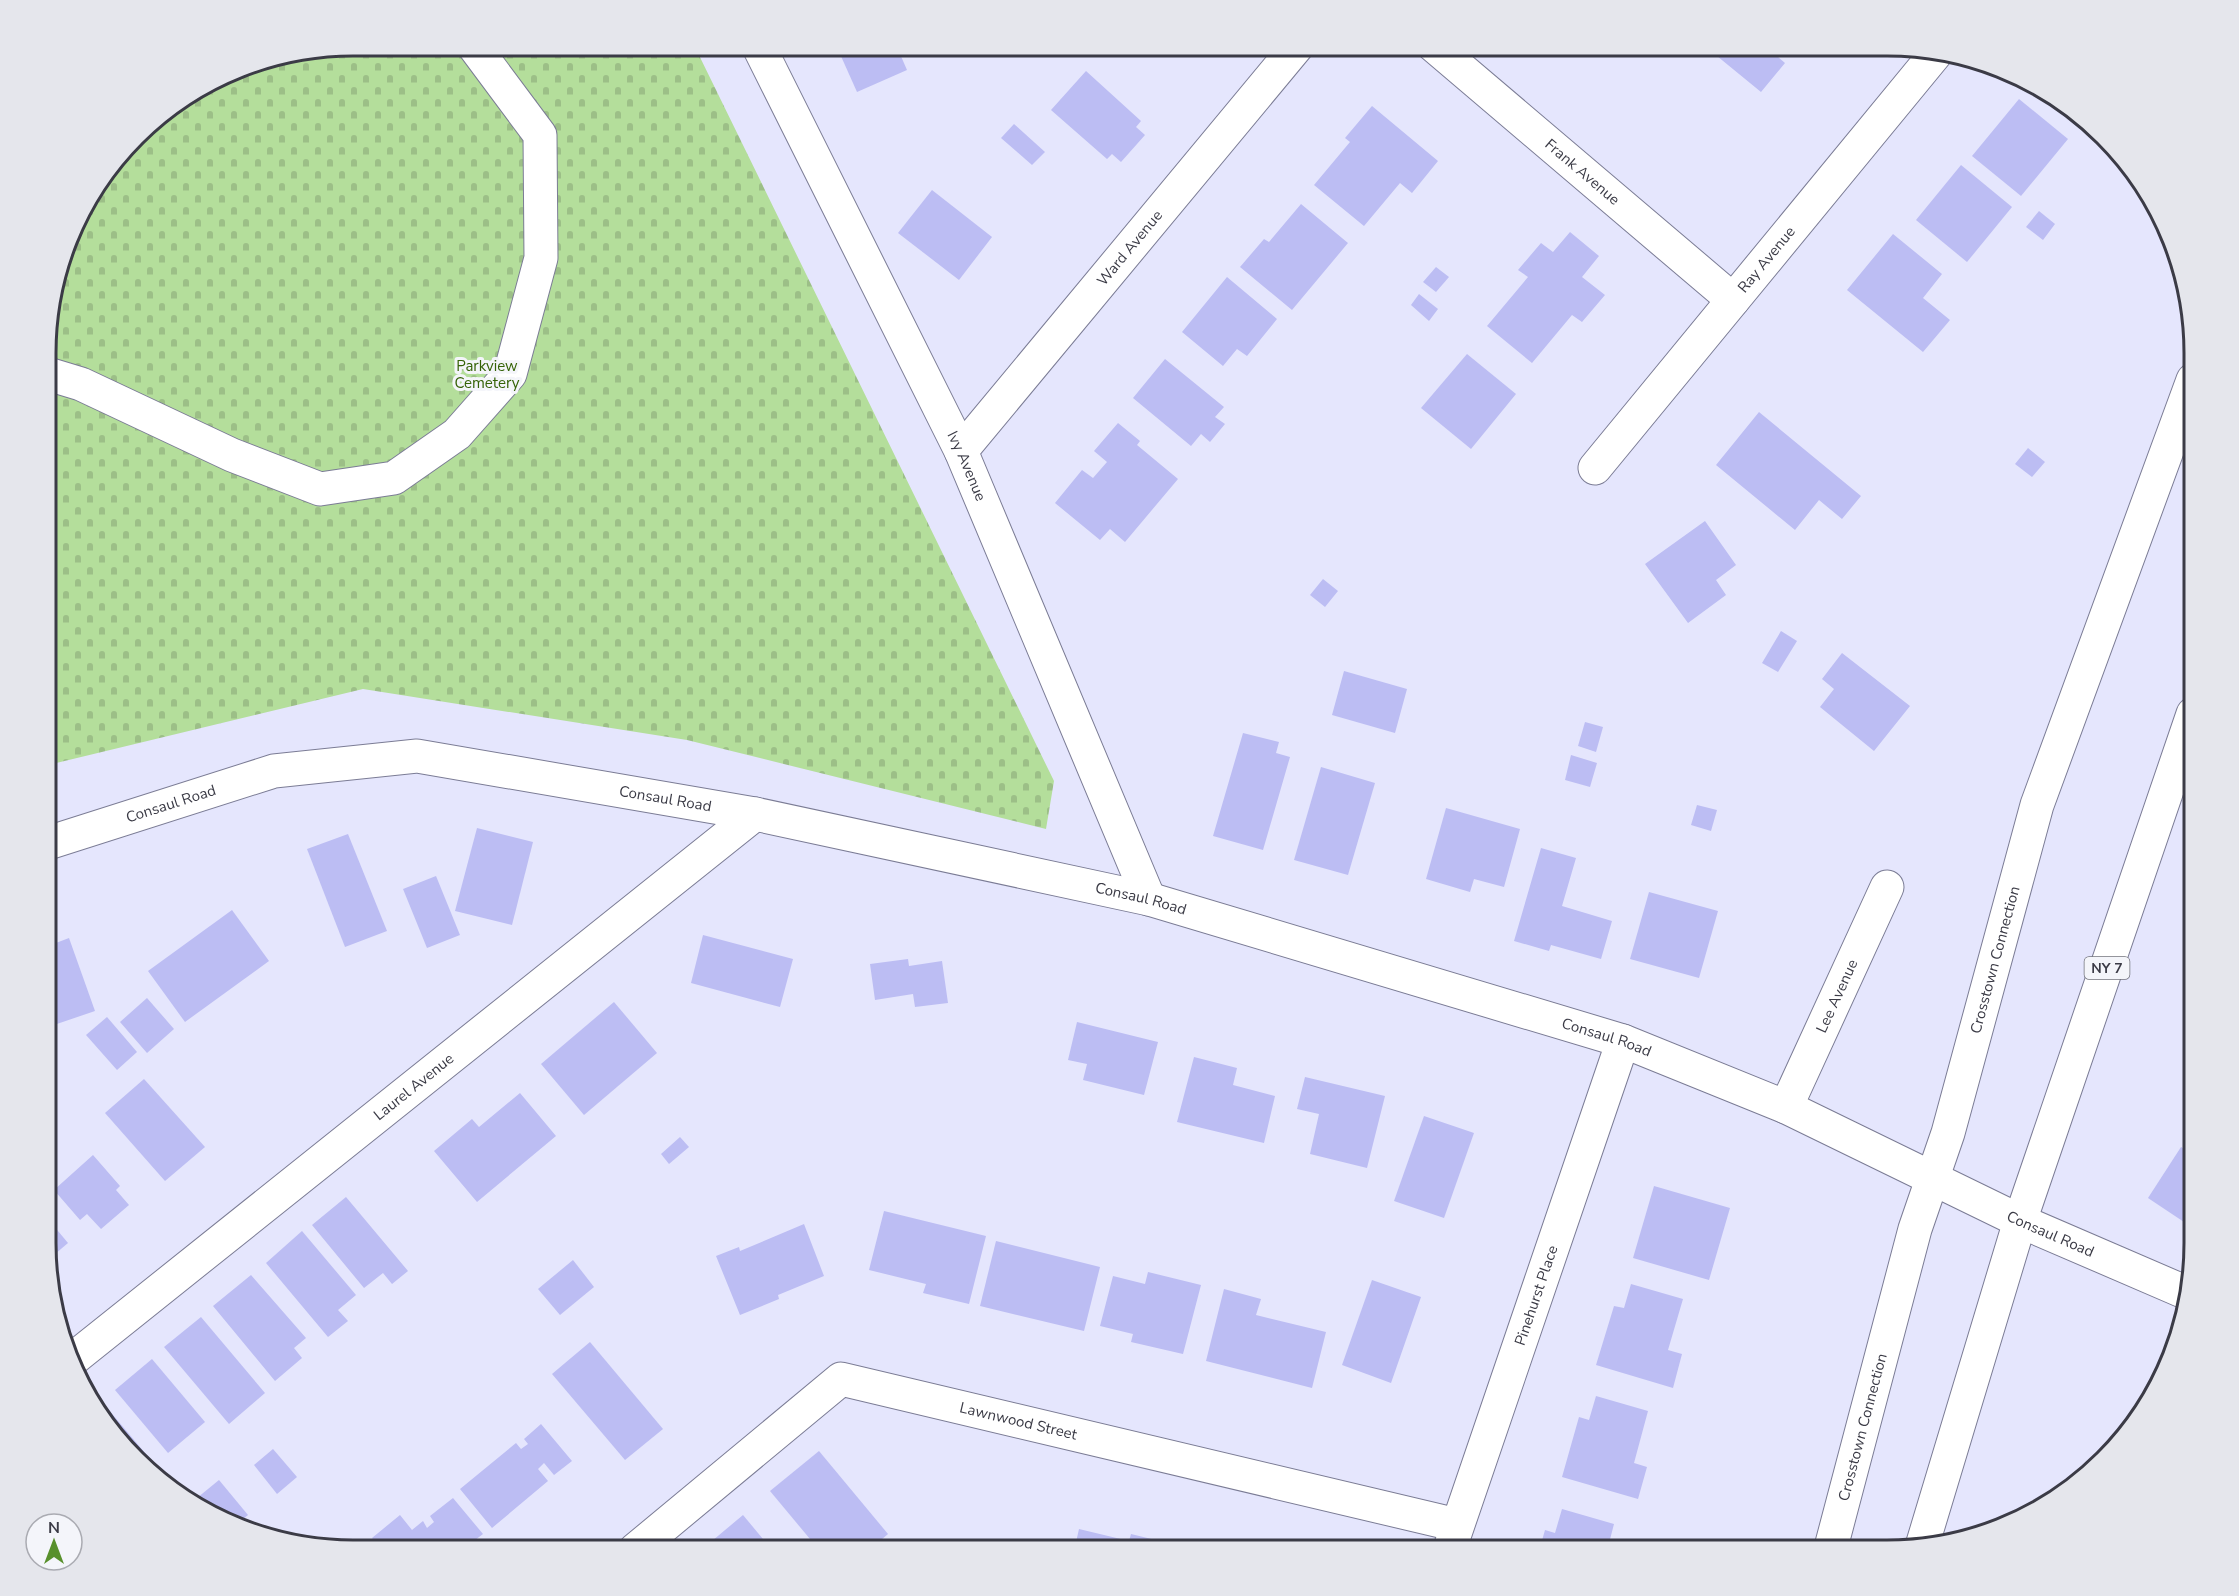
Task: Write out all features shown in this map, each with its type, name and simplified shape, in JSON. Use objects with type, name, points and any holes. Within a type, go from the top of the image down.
[{"type":"main road","points":[[56,376],[81,384],[232,455],[320,489],[394,478],[457,434],[510,374],[541,258],[540,135],[481,56]]},
{"type":"main road","name":"Ivy Avenue","points":[[764,56],[961,451],[1149,899]]},
{"type":"main road","name":"Ward Avenue","points":[[961,451],[1289,56]]},
{"type":"main road","name":"Frank Avenue","points":[[1446,56],[1733,300]]},
{"type":"main road","name":"Ray Avenue","points":[[1595,468],[1931,59]]},
{"type":"main road","name":"Crosstown Connection","points":[[1833,1540],[1915,1229],[1948,1132],[2037,805],[2184,405]]},
{"type":"main road","name":"NY 7","points":[[1924,1538],[2020,1221],[2184,740]]},
{"type":"main road","name":"Consaul Road","points":[[56,840],[274,771],[417,756],[755,814],[1149,899],[1623,1041],[1786,1107],[2020,1221],[2180,1290]]},
{"type":"main road","name":"Laurel Avenue","points":[[77,1355],[755,814]]},
{"type":"main road","name":"Lee Avenue","points":[[1786,1107],[1887,887]]},
{"type":"main road","name":"Pinehurst Place","points":[[1453,1538],[1623,1041]]},
{"type":"main road","name":"Lawnwood Street","points":[[648,1540],[841,1379],[1453,1538]]},
{"type":"green space","name":"Parkview Cemetery","points":[[333,56],[699,56],[1054,781],[1046,829],[687,740],[363,689],[56,763],[56,333],[61,295],[71,257],[95,204],[142,142],[187,106],[239,78],[295,61]]},
{"type":"building","points":[[841,56],[901,56],[907,70],[857,92]]},
{"type":"building","points":[[1717,56],[1777,56],[1785,63],[1761,92]]},
{"type":"building","points":[[1086,71],[1141,121],[1136,127],[1145,135],[1121,162],[1112,154],[1107,159],[1051,110]]},
{"type":"building","points":[[2019,99],[2068,139],[2021,196],[1972,156]]},
{"type":"building","points":[[2050,105],[2081,128],[2080,129]]},
{"type":"building","points":[[1372,106],[1438,161],[1412,193],[1400,183],[1364,226],[1314,185],[1350,142],[1345,138]]},
{"type":"building","points":[[1014,124],[1045,152],[1032,165],[1001,138]]},
{"type":"building","points":[[1961,165],[2012,207],[1967,262],[1916,220]]},
{"type":"building","points":[[932,190],[992,237],[959,280],[898,233]]},
{"type":"building","points":[[1301,204],[1348,243],[1292,310],[1240,267],[1264,239],[1269,242]]},
{"type":"building","points":[[2039,211],[2055,224],[2043,240],[2026,227]]},
{"type":"building","points":[[1570,232],[1599,256],[1582,277],[1605,295],[1582,322],[1572,315],[1532,363],[1487,326],[1528,277],[1518,270],[1541,243],[1553,252]]},
{"type":"building","points":[[1893,234],[1942,274],[1923,298],[1950,320],[1923,352],[1847,290]]},
{"type":"building","points":[[1436,267],[1449,277],[1436,292],[1423,282]]},
{"type":"building","points":[[1227,277],[1277,319],[1247,356],[1237,349],[1223,366],[1182,332]]},
{"type":"building","points":[[1419,294],[1438,309],[1429,321],[1411,305]]},
{"type":"building","points":[[1467,354],[1516,394],[1471,449],[1421,408]]},
{"type":"building","points":[[1165,359],[1224,407],[1215,417],[1225,424],[1210,442],[1201,434],[1191,446],[1133,398]]},
{"type":"building","points":[[1759,412],[1861,496],[1842,519],[1819,500],[1795,530],[1716,465]]},
{"type":"building","points":[[1118,423],[1140,441],[1137,445],[1178,479],[1125,542],[1110,529],[1100,540],[1055,503],[1082,470],[1093,478],[1107,462],[1094,451]]},
{"type":"building","points":[[2028,448],[2045,462],[2032,477],[2015,464]]},
{"type":"building","points":[[1705,521],[1736,565],[1716,580],[1726,595],[1688,623],[1645,564]]},
{"type":"building","points":[[1323,579],[1338,591],[1325,607],[1310,595]]},
{"type":"building","points":[[1781,631],[1797,641],[1778,672],[1762,663]]},
{"type":"building","points":[[1842,653],[1910,706],[1874,751],[1820,707],[1834,689],[1822,679]]},
{"type":"building","points":[[1344,671],[1407,689],[1395,733],[1332,715]]},
{"type":"building","points":[[1585,722],[1603,727],[1596,752],[1578,746]]},
{"type":"building","points":[[1243,733],[1279,742],[1276,753],[1290,757],[1263,850],[1213,836]]},
{"type":"building","points":[[1571,755],[1597,763],[1590,787],[1565,780]]},
{"type":"building","points":[[1321,767],[1375,783],[1348,875],[1294,860]]},
{"type":"building","points":[[1697,805],[1717,810],[1711,831],[1691,825]]},
{"type":"building","points":[[1446,808],[1520,829],[1504,887],[1474,879],[1470,892],[1426,879]]},
{"type":"building","points":[[477,828],[533,842],[512,925],[455,911]]},
{"type":"building","points":[[348,834],[387,931],[345,947],[307,849]]},
{"type":"building","points":[[1541,848],[1576,858],[1562,906],[1612,921],[1601,959],[1551,945],[1549,951],[1514,941]]},
{"type":"building","points":[[436,876],[460,935],[427,948],[403,889]]},
{"type":"building","points":[[1649,892],[1718,911],[1699,978],[1630,959]]},
{"type":"building","points":[[232,910],[269,961],[185,1022],[148,971]]},
{"type":"building","points":[[703,935],[793,959],[780,1007],[691,983]]},
{"type":"building","points":[[69,938],[95,1011],[56,1024],[56,943]]},
{"type":"building","points":[[908,959],[909,966],[942,961],[948,1003],[915,1007],[913,994],[875,1000],[870,964]]},
{"type":"building","points":[[147,998],[174,1029],[147,1053],[120,1022]]},
{"type":"building","points":[[614,1002],[657,1053],[584,1115],[541,1064]]},
{"type":"building","points":[[107,1017],[137,1052],[117,1070],[86,1035]]},
{"type":"building","points":[[1077,1022],[1158,1042],[1144,1095],[1083,1080],[1087,1064],[1068,1060]]},
{"type":"building","points":[[1194,1057],[1237,1068],[1233,1085],[1275,1096],[1264,1143],[1177,1122]]},
{"type":"building","points":[[1305,1077],[1385,1096],[1367,1168],[1310,1154],[1319,1114],[1297,1109]]},
{"type":"building","points":[[144,1079],[205,1147],[165,1181],[105,1113]]},
{"type":"building","points":[[520,1093],[556,1136],[477,1202],[434,1151],[472,1119],[479,1127]]},
{"type":"building","points":[[1424,1116],[1474,1133],[1444,1218],[1394,1201]]},
{"type":"building","points":[[680,1137],[689,1147],[669,1164],[661,1154]]},
{"type":"building","points":[[2181,1147],[2184,1149],[2184,1222],[2148,1198]]},
{"type":"building","points":[[93,1155],[120,1186],[116,1190],[129,1205],[101,1229],[87,1214],[80,1220],[56,1192],[56,1188]]},
{"type":"building","points":[[1654,1186],[1730,1208],[1709,1280],[1633,1258]]},
{"type":"building","points":[[346,1197],[408,1271],[392,1284],[383,1273],[364,1288],[312,1225]]},
{"type":"building","points":[[884,1211],[986,1236],[969,1304],[923,1293],[926,1284],[869,1270]]},
{"type":"building","points":[[804,1224],[824,1276],[778,1295],[779,1299],[740,1315],[716,1256],[739,1247],[740,1251]]},
{"type":"building","points":[[56,1229],[68,1243],[56,1253]]},
{"type":"building","points":[[302,1231],[356,1295],[338,1310],[348,1321],[328,1337],[266,1263]]},
{"type":"building","points":[[996,1241],[1100,1267],[1084,1331],[980,1306]]},
{"type":"building","points":[[573,1260],[594,1287],[560,1315],[538,1289]]},
{"type":"building","points":[[1148,1272],[1201,1285],[1183,1354],[1131,1342],[1133,1334],[1100,1326],[1113,1276],[1145,1284]]},
{"type":"building","points":[[251,1275],[306,1338],[294,1348],[302,1358],[275,1381],[213,1306]]},
{"type":"building","points":[[1372,1280],[1421,1297],[1391,1383],[1342,1365]]},
{"type":"building","points":[[1631,1284],[1683,1299],[1668,1350],[1682,1354],[1673,1388],[1596,1365],[1614,1306],[1624,1308]]},
{"type":"building","points":[[1224,1289],[1261,1299],[1256,1315],[1326,1332],[1312,1388],[1206,1361]]},
{"type":"building","points":[[201,1317],[265,1393],[229,1424],[164,1347]]},
{"type":"building","points":[[590,1342],[663,1429],[625,1460],[552,1374]]},
{"type":"building","points":[[152,1359],[205,1422],[168,1453],[115,1390]]},
{"type":"building","points":[[1596,1396],[1648,1411],[1634,1463],[1647,1467],[1638,1499],[1562,1477],[1579,1417],[1589,1420]]},
{"type":"building","points":[[102,1402],[156,1466],[129,1439]]},
{"type":"building","points":[[541,1424],[572,1461],[554,1475],[544,1463],[538,1469],[548,1481],[492,1528],[460,1489],[516,1443],[521,1449],[528,1444],[524,1439]]},
{"type":"building","points":[[273,1449],[297,1477],[277,1494],[254,1465]]},
{"type":"building","points":[[819,1451],[888,1534],[881,1540],[811,1540],[770,1491]]},
{"type":"building","points":[[219,1480],[248,1515],[243,1519],[198,1497]]},
{"type":"building","points":[[453,1498],[483,1534],[475,1540],[374,1540],[372,1538],[400,1515],[412,1530],[423,1521],[427,1528],[434,1522],[430,1516]]},
{"type":"building","points":[[1562,1509],[1614,1524],[1610,1540],[1542,1540],[1545,1530],[1555,1533]]},
{"type":"building","points":[[743,1515],[764,1540],[713,1540]]},
{"type":"building","points":[[1079,1529],[1125,1540],[1076,1540]]},
{"type":"building","points":[[1131,1534],[1156,1540],[1129,1540]]}]
